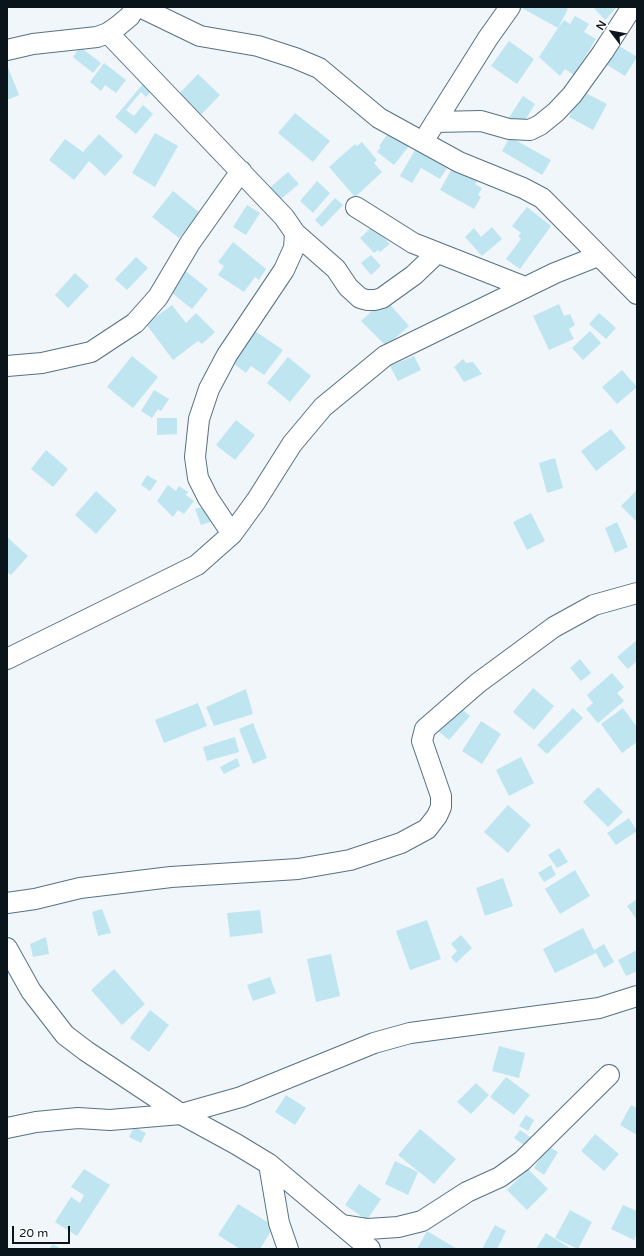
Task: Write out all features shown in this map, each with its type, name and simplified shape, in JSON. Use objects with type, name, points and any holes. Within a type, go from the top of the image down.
[{"type":"street","points":[[7,50],[33,44],[88,39],[108,33],[130,16],[135,7]]},
{"type":"street","points":[[140,7],[200,36],[258,46],[295,58],[319,68],[379,118],[459,162],[523,188],[542,198],[637,294]]},
{"type":"street","points":[[422,142],[488,38],[510,7]]},
{"type":"street","points":[[435,122],[481,121],[509,129],[530,130],[540,125],[556,112],[572,95],[603,52],[632,7]]},
{"type":"street","points":[[108,33],[284,217],[295,233],[336,269],[348,287],[360,298],[367,300],[382,298],[414,275],[437,253]]},
{"type":"street","points":[[7,366],[42,363],[91,352],[135,323],[158,297],[190,243],[240,171]]},
{"type":"street","points":[[356,207],[396,233],[437,253],[525,287]]},
{"type":"street","points":[[232,534],[208,498],[198,478],[195,457],[199,419],[209,389],[227,355],[284,270],[294,248],[295,233]]},
{"type":"street","points":[[7,659],[197,564],[232,534],[256,501],[292,444],[323,407],[385,356],[525,287],[598,256]]},
{"type":"street","points":[[7,903],[35,899],[80,888],[171,877],[298,869],[350,860],[401,843],[427,829],[437,816],[441,807],[441,796],[422,741],[425,730],[478,683],[554,627],[594,605],[637,593]]},
{"type":"street","points":[[7,948],[31,991],[65,1035],[86,1051],[181,1114],[269,1164],[302,1194],[343,1225],[370,1249]]},
{"type":"street","points":[[7,1128],[36,1122],[78,1118],[110,1120],[181,1114],[241,1097],[374,1043],[410,1033],[598,1008],[637,996]]},
{"type":"street","points":[[343,1225],[368,1229],[398,1227],[422,1221],[467,1192],[500,1177],[522,1161],[609,1075]]},
{"type":"street","points":[[269,1164],[279,1223],[288,1249]]},
{"type":"building","points":[[520,7],[564,7],[568,9],[558,28]]},
{"type":"building","points":[[593,7],[617,7],[605,20]]},
{"type":"building","points":[[575,16],[589,24],[584,32],[596,39],[574,75],[565,69],[560,76],[539,57],[564,20],[570,24]]},
{"type":"building","points":[[509,41],[534,59],[517,84],[491,66]]},
{"type":"building","points":[[616,44],[637,57],[625,76],[604,63]]},
{"type":"building","points":[[80,47],[101,63],[93,73],[73,57]]},
{"type":"building","points":[[104,63],[126,80],[116,93],[105,85],[101,91],[90,82]]},
{"type":"building","points":[[7,65],[19,95],[7,100]]},
{"type":"building","points":[[198,74],[220,95],[197,119],[175,98]]},
{"type":"building","points":[[143,84],[151,91],[146,97],[141,92],[126,110],[134,116],[143,105],[153,114],[136,134],[115,117]]},
{"type":"building","points":[[582,91],[607,104],[593,130],[569,117]]},
{"type":"building","points":[[523,96],[535,104],[521,127],[508,119]]},
{"type":"building","points":[[295,113],[330,141],[313,162],[278,133]]},
{"type":"building","points":[[390,131],[409,146],[394,165],[377,152],[381,147],[379,146]]},
{"type":"building","points":[[155,133],[178,146],[155,187],[132,173]]},
{"type":"building","points":[[99,134],[123,156],[105,176],[89,161],[74,180],[49,160],[65,139],[83,152]]},
{"type":"building","points":[[510,137],[551,160],[542,175],[502,151]]},
{"type":"building","points":[[362,142],[377,160],[374,163],[382,172],[355,197],[329,167],[355,144],[357,146]]},
{"type":"building","points":[[415,150],[447,168],[440,179],[421,168],[412,183],[400,176]]},
{"type":"building","points":[[453,167],[477,181],[475,184],[482,188],[478,195],[481,197],[474,209],[440,190]]},
{"type":"building","points":[[288,172],[299,184],[277,202],[267,190]]},
{"type":"building","points":[[317,181],[330,193],[313,213],[300,201]]},
{"type":"building","points":[[173,191],[200,213],[179,238],[152,217]]},
{"type":"building","points":[[335,198],[343,205],[322,227],[315,220]]},
{"type":"building","points":[[247,205],[260,213],[246,235],[233,227]]},
{"type":"building","points":[[527,207],[551,226],[520,269],[506,259],[521,239],[518,236],[521,233],[512,226]]},
{"type":"building","points":[[373,226],[390,244],[380,252],[378,250],[374,253],[360,238]]},
{"type":"building","points":[[492,227],[502,239],[482,256],[465,237],[474,228],[481,237]]},
{"type":"building","points":[[233,242],[266,269],[259,280],[255,277],[244,292],[218,275],[224,266],[218,262]]},
{"type":"building","points":[[371,255],[381,266],[371,275],[361,263]]},
{"type":"building","points":[[136,257],[148,268],[127,290],[115,279]]},
{"type":"building","points":[[183,269],[208,289],[192,309],[167,289]]},
{"type":"building","points":[[75,273],[89,286],[68,308],[55,295]]},
{"type":"building","points":[[385,299],[409,326],[386,346],[361,321]]},
{"type":"building","points":[[559,304],[564,316],[570,314],[575,325],[569,329],[574,339],[549,350],[533,316]]},
{"type":"building","points":[[172,305],[186,323],[196,313],[215,332],[202,344],[198,341],[173,360],[146,324]]},
{"type":"building","points":[[599,313],[616,328],[606,339],[589,324]]},
{"type":"building","points":[[249,327],[283,350],[264,375],[251,366],[246,373],[233,363]]},
{"type":"building","points":[[590,331],[601,343],[583,360],[572,348]]},
{"type":"building","points":[[132,356],[158,377],[133,408],[107,387]]},
{"type":"building","points":[[414,356],[421,370],[398,381],[390,366]]},
{"type":"building","points":[[288,357],[311,376],[290,402],[267,383]]},
{"type":"building","points":[[463,359],[466,363],[473,362],[482,374],[464,382],[454,367]]},
{"type":"building","points":[[622,370],[637,387],[617,404],[602,387]]},
{"type":"building","points":[[154,390],[169,399],[161,411],[158,409],[152,418],[141,411]]},
{"type":"building","points":[[157,418],[177,418],[177,434],[157,435]]},
{"type":"building","points":[[236,420],[255,435],[235,460],[216,445]]},
{"type":"building","points":[[611,429],[626,448],[596,471],[581,451]]},
{"type":"building","points":[[46,450],[68,469],[53,487],[31,469]]},
{"type":"building","points":[[555,458],[563,488],[547,493],[539,463]]},
{"type":"building","points":[[147,475],[157,481],[150,491],[141,485]]},
{"type":"building","points":[[168,485],[176,491],[179,486],[188,492],[186,495],[194,501],[184,514],[178,510],[173,517],[157,501]]},
{"type":"building","points":[[637,490],[637,522],[621,506]]},
{"type":"building","points":[[96,491],[117,510],[96,534],[75,515]]},
{"type":"building","points":[[208,505],[213,521],[201,525],[195,509]]},
{"type":"building","points":[[531,513],[545,541],[527,550],[513,522]]},
{"type":"building","points":[[617,522],[628,547],[615,553],[605,528]]},
{"type":"building","points":[[7,537],[28,556],[11,575],[7,572]]},
{"type":"building","points":[[637,640],[637,661],[628,669],[617,657]]},
{"type":"building","points":[[580,659],[591,673],[581,681],[570,668]]},
{"type":"building","points":[[612,673],[624,687],[617,693],[624,701],[598,723],[586,709],[593,703],[587,695]]},
{"type":"building","points":[[533,688],[554,706],[534,730],[513,712]]},
{"type":"building","points":[[246,689],[253,714],[214,726],[206,707]]},
{"type":"building","points":[[198,703],[207,726],[164,743],[155,720]]},
{"type":"building","points":[[458,706],[470,716],[449,740],[437,730]]},
{"type":"building","points":[[573,708],[583,718],[547,754],[537,745]]},
{"type":"building","points":[[623,708],[637,727],[637,742],[622,753],[601,724]]},
{"type":"building","points":[[481,721],[501,734],[482,764],[462,751]]},
{"type":"building","points":[[253,723],[267,758],[253,764],[239,729]]},
{"type":"building","points":[[235,737],[239,752],[207,761],[203,747]]},
{"type":"building","points":[[521,757],[534,783],[509,796],[496,770]]},
{"type":"building","points":[[237,758],[240,766],[224,774],[220,767]]},
{"type":"building","points":[[598,787],[623,812],[608,827],[583,802]]},
{"type":"building","points":[[508,805],[531,825],[508,853],[484,832]]},
{"type":"building","points":[[629,818],[637,831],[616,845],[607,833]]},
{"type":"building","points":[[559,848],[568,862],[557,868],[548,855]]},
{"type":"building","points":[[551,865],[556,875],[544,882],[538,873]]},
{"type":"building","points":[[575,870],[590,896],[560,914],[545,889]]},
{"type":"building","points":[[503,878],[513,906],[485,916],[476,888]]},
{"type":"building","points":[[637,899],[637,920],[627,906]]},
{"type":"building","points":[[102,909],[111,933],[98,936],[92,912]]},
{"type":"building","points":[[260,910],[263,933],[230,937],[227,913]]},
{"type":"building","points":[[427,920],[441,959],[410,970],[396,931]]},
{"type":"building","points":[[583,928],[594,950],[604,944],[614,962],[604,968],[596,953],[555,973],[543,949]]},
{"type":"building","points":[[461,935],[472,948],[456,963],[451,957],[457,951],[451,944]]},
{"type":"building","points":[[46,937],[49,954],[33,957],[30,944]]},
{"type":"building","points":[[637,950],[637,971],[626,976],[618,960]]},
{"type":"building","points":[[331,954],[340,996],[316,1002],[307,959]]},
{"type":"building","points":[[114,969],[145,1004],[122,1025],[91,990]]},
{"type":"building","points":[[270,977],[276,993],[253,1001],[247,985]]},
{"type":"building","points":[[150,1010],[169,1025],[149,1052],[130,1038]]},
{"type":"building","points":[[499,1046],[525,1053],[519,1078],[492,1071]]},
{"type":"building","points":[[506,1077],[530,1095],[514,1115],[490,1097]]},
{"type":"building","points":[[476,1083],[489,1095],[471,1114],[457,1102]]},
{"type":"building","points":[[286,1095],[306,1108],[295,1125],[275,1112]]},
{"type":"building","points":[[631,1105],[637,1108],[637,1135],[620,1125]]},
{"type":"building","points":[[526,1115],[534,1120],[528,1131],[519,1126]]},
{"type":"building","points":[[134,1127],[146,1133],[141,1143],[129,1137]]},
{"type":"building","points":[[420,1129],[456,1159],[434,1184],[398,1155]]},
{"type":"building","points":[[520,1130],[533,1139],[527,1147],[514,1138]]},
{"type":"building","points":[[595,1134],[619,1154],[604,1171],[581,1151]]},
{"type":"building","points":[[548,1146],[558,1152],[544,1175],[534,1168]]},
{"type":"building","points":[[395,1161],[418,1172],[408,1195],[385,1184]]},
{"type":"building","points":[[84,1169],[110,1185],[77,1236],[55,1222],[71,1197],[80,1203],[84,1195],[71,1187]]},
{"type":"building","points":[[528,1169],[548,1189],[527,1210],[507,1190]]},
{"type":"building","points":[[359,1184],[381,1199],[367,1220],[345,1205]]},
{"type":"building","points":[[238,1204],[274,1226],[260,1249],[240,1249],[218,1235]]},
{"type":"building","points":[[623,1205],[637,1211],[637,1233],[634,1240],[611,1229]]},
{"type":"building","points":[[570,1210],[592,1222],[578,1249],[555,1238]]},
{"type":"building","points":[[495,1225],[506,1231],[497,1249],[482,1249]]},
{"type":"building","points":[[427,1231],[457,1249],[417,1249]]},
{"type":"building","points":[[546,1233],[571,1249],[536,1249]]},
{"type":"building","points":[[53,1244],[61,1249],[49,1249]]}]
